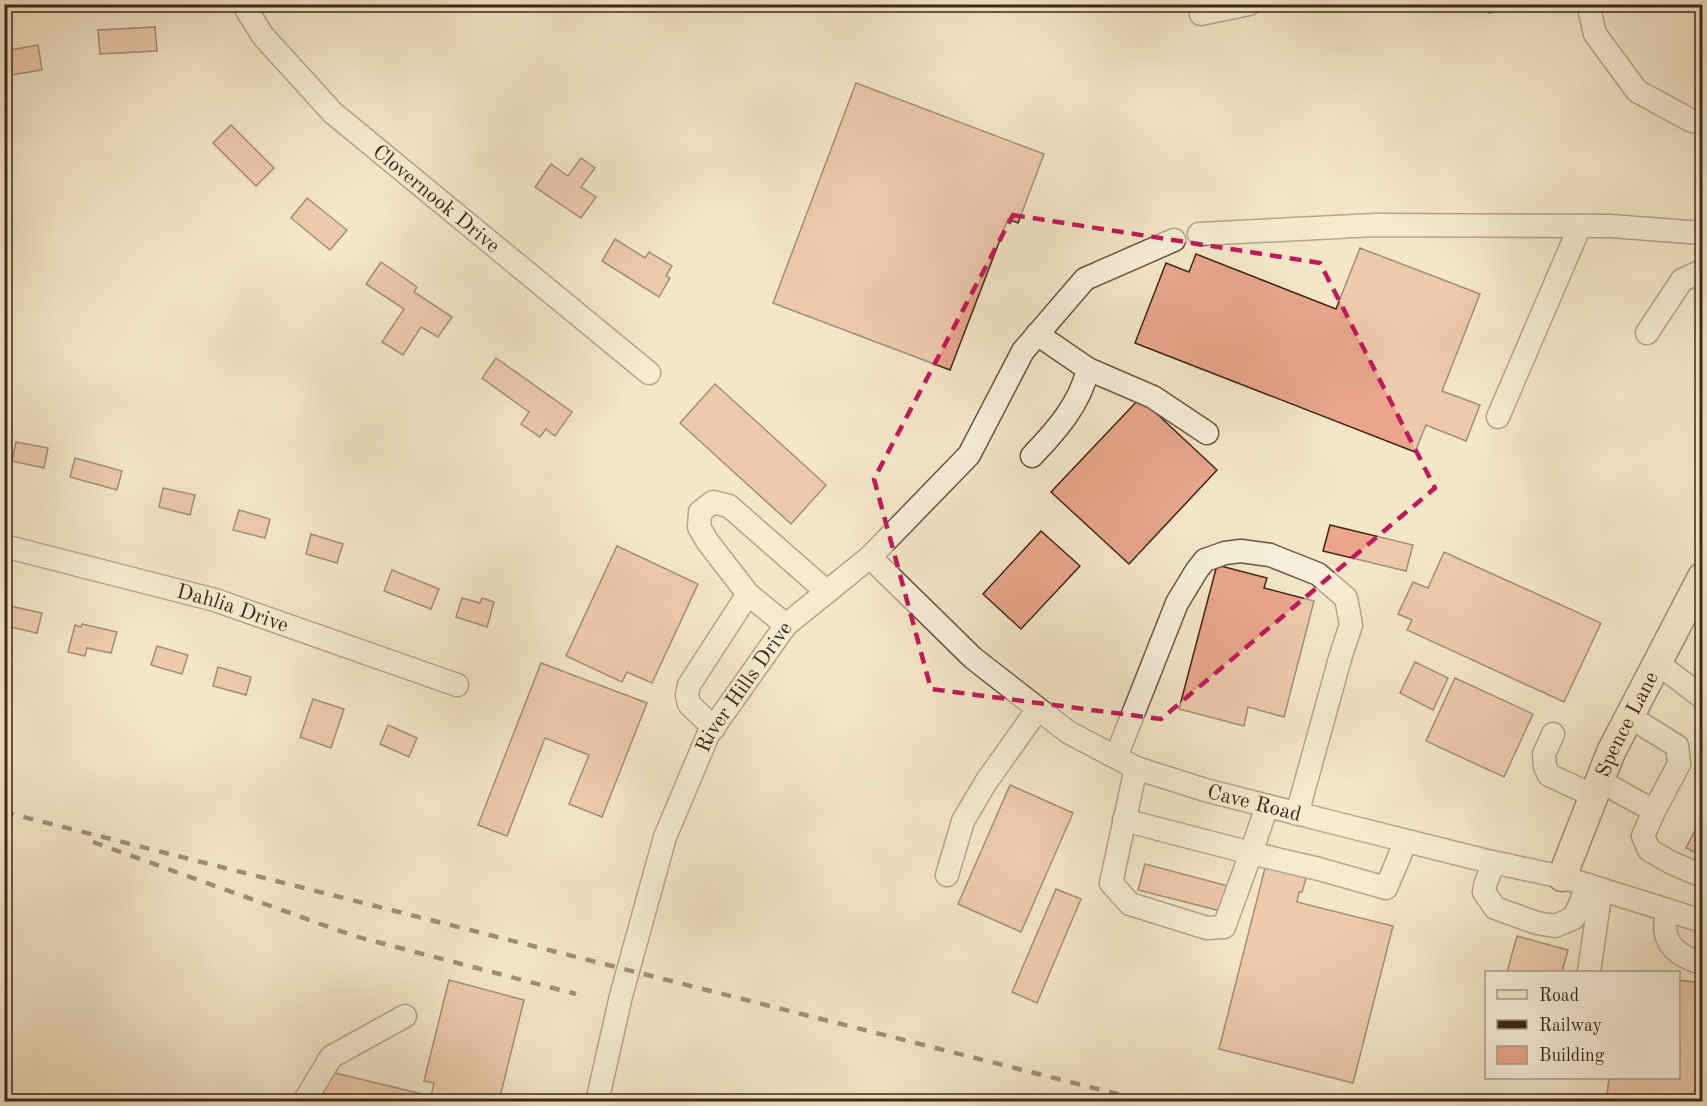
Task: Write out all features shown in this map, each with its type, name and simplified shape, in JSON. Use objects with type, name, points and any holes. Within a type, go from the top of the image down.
[{"type":"main road","name":"Spence Lane","points":[[1584,884],[1597,788],[1611,752],[1702,577]]},
{"type":"street","name":"Clovernook Drive","points":[[243,4],[263,36],[333,113],[649,373]]},
{"type":"street","points":[[1201,14],[1249,4]]},
{"type":"street","points":[[1588,4],[1595,34],[1637,91],[1690,120],[1702,124]]},
{"type":"street","points":[[1199,234],[1375,225],[1622,227],[1702,233]]},
{"type":"street","points":[[1498,417],[1580,226]]},
{"type":"street","name":"River Hills Drive","points":[[604,1100],[621,996],[665,837],[708,735],[786,625],[870,557],[969,455],[1030,342],[1085,279],[1174,240]]},
{"type":"street","points":[[1647,333],[1682,280],[1702,271]]},
{"type":"street","points":[[1030,342],[1154,397],[1207,433]]},
{"type":"street","points":[[1032,456],[1059,427],[1083,386],[1088,369]]},
{"type":"street","points":[[786,625],[748,594],[707,541],[699,527],[700,512],[713,502],[729,506],[827,592]]},
{"type":"street","name":"Dahlia Drive","points":[[4,546],[215,600],[457,685]]},
{"type":"street","points":[[1116,757],[1177,603],[1197,570],[1205,560],[1226,553],[1241,551],[1270,555],[1318,574],[1346,598],[1351,625],[1297,814]]},
{"type":"street","name":"Cave Road","points":[[870,557],[973,658],[1068,732],[1136,768],[1205,790],[1297,814],[1584,884],[1702,921]]},
{"type":"street","points":[[714,728],[689,704],[687,695],[689,685],[748,594]]},
{"type":"street","points":[[1657,663],[1699,687]]},
{"type":"street","points":[[947,875],[963,821],[986,782],[1038,709]]},
{"type":"street","points":[[1630,717],[1677,746],[1679,764],[1643,836],[1648,850],[1702,876]]},
{"type":"street","points":[[1553,734],[1545,754],[1545,767],[1549,775],[1597,788],[1654,811]]},
{"type":"street","points":[[1136,768],[1111,883],[1130,904],[1207,928],[1224,927],[1267,806]]},
{"type":"street","points":[[1125,820],[1386,888],[1406,841]]},
{"type":"street","points":[[1494,863],[1484,892],[1495,908],[1538,923],[1555,926],[1574,918],[1584,884]]},
{"type":"street","points":[[1584,884],[1589,971]]},
{"type":"street","points":[[1667,910],[1665,933],[1670,944],[1685,957],[1702,963]]},
{"type":"street","points":[[304,1101],[331,1057],[405,1016]]},
{"type":"highlighted area","points":[[1013,215],[1320,263],[1435,488],[1161,719],[931,689],[874,479]]},
{"type":"building","points":[[1488,4],[1533,4],[1533,5],[1489,13]]},
{"type":"building","points":[[155,27],[157,51],[100,54],[98,30]]},
{"type":"building","points":[[38,45],[42,70],[4,76],[4,51]]},
{"type":"building","points":[[856,83],[1044,154],[1018,223],[1008,219],[950,370],[773,303]]},
{"type":"building","points":[[231,125],[274,168],[256,186],[213,143]]},
{"type":"building","points":[[581,158],[595,168],[581,187],[596,197],[581,218],[535,187],[551,164],[568,176]]},
{"type":"building","points":[[307,198],[347,230],[330,250],[291,218]]},
{"type":"building","points":[[615,239],[645,258],[649,252],[672,266],[666,276],[670,278],[659,297],[602,261]]},
{"type":"building","points":[[1360,248],[1480,294],[1442,391],[1480,405],[1466,441],[1426,425],[1415,452],[1135,343],[1166,263],[1189,272],[1196,254],[1336,309]]},
{"type":"building","points":[[381,262],[417,287],[414,292],[452,317],[438,337],[421,327],[403,355],[382,342],[404,309],[366,284]]},
{"type":"building","points":[[496,358],[572,412],[555,436],[546,429],[540,437],[521,424],[529,412],[482,378]]},
{"type":"building","points":[[715,384],[826,485],[791,524],[680,423]]},
{"type":"building","points":[[1140,398],[1217,470],[1129,564],[1051,492]]},
{"type":"building","points":[[16,442],[48,448],[44,468],[12,461]]},
{"type":"building","points":[[75,458],[122,471],[117,490],[70,477]]},
{"type":"building","points":[[163,488],[195,495],[190,515],[159,507]]},
{"type":"building","points":[[239,510],[270,519],[265,538],[233,530]]},
{"type":"building","points":[[1330,525],[1413,545],[1406,571],[1323,551]]},
{"type":"building","points":[[1041,531],[1080,566],[1021,629],[983,594]]},
{"type":"building","points":[[311,534],[343,544],[337,563],[306,554]]},
{"type":"building","points":[[617,546],[698,584],[652,683],[627,672],[622,682],[566,656]]},
{"type":"building","points":[[1444,552],[1601,623],[1564,702],[1407,630],[1412,620],[1398,614],[1413,582],[1428,588]]},
{"type":"building","points":[[1217,565],[1267,578],[1264,588],[1314,601],[1284,717],[1248,707],[1244,726],[1179,709]]},
{"type":"building","points":[[392,570],[439,589],[431,609],[384,591]]},
{"type":"building","points":[[462,598],[480,603],[482,598],[494,602],[487,627],[456,617]]},
{"type":"building","points":[[10,606],[42,613],[37,633],[6,626]]},
{"type":"building","points":[[82,624],[117,632],[111,653],[87,648],[85,656],[68,652],[75,625],[81,627]]},
{"type":"building","points":[[157,646],[188,655],[182,674],[151,665]]},
{"type":"building","points":[[1415,662],[1448,678],[1433,710],[1400,693]]},
{"type":"building","points":[[541,663],[647,703],[602,817],[569,804],[589,755],[545,738],[507,836],[478,825]]},
{"type":"building","points":[[218,667],[251,677],[246,695],[213,686]]},
{"type":"building","points":[[1455,678],[1533,714],[1504,777],[1426,741]]},
{"type":"building","points":[[313,699],[344,709],[331,748],[300,737]]},
{"type":"building","points":[[388,725],[417,738],[409,757],[380,744]]},
{"type":"building","points":[[1010,785],[1073,813],[1021,932],[958,904]]},
{"type":"building","points":[[1702,817],[1702,856],[1686,848]]},
{"type":"building","points":[[1145,864],[1228,886],[1221,911],[1138,890]]},
{"type":"building","points":[[1266,864],[1307,875],[1297,902],[1393,926],[1353,1083],[1219,1049]]},
{"type":"building","points":[[1056,889],[1081,899],[1037,1003],[1012,992]]},
{"type":"building","points":[[1517,936],[1568,950],[1562,971],[1507,971]]},
{"type":"building","points":[[449,980],[524,1000],[499,1101],[482,1096],[481,1102],[315,1102],[331,1072],[431,1096],[434,1083],[424,1081]]},
{"type":"building","points":[[1680,980],[1702,983],[1702,1102],[1606,1102],[1609,1079],[1680,1079]]},
{"type":"railway","points":[[4,812],[1149,1102]]},
{"type":"railway","points":[[93,842],[354,936],[576,994]]}]
